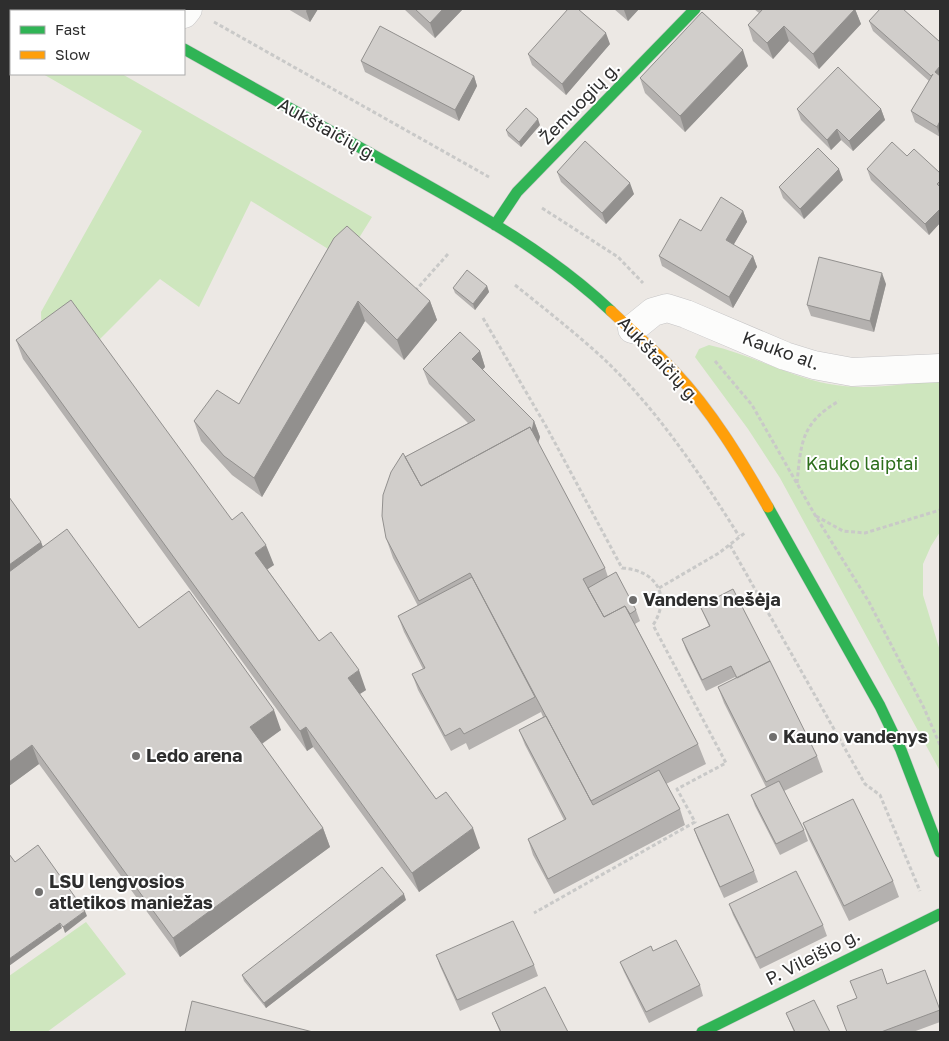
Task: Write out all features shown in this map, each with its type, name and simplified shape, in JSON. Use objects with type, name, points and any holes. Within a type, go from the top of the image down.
[{"type":"street","name":"Žemuogių g.","points":[[495,225],[518,192],[695,9]]},
{"type":"street","name":"Aukštaičių g.","points":[[185,50],[495,225],[587,288],[675,372],[710,416],[768,506],[880,706],[935,825],[940,852]]},
{"type":"street","name":"Kauko al.","points":[[632,329],[653,312],[667,308],[686,314],[785,356],[814,365],[852,372],[940,368]]},
{"type":"street","name":"P. Vileišio g.","points":[[702,1032],[936,916]]},
{"type":"path","points":[[193,14],[518,192]]},
{"type":"path","points":[[410,296],[448,254]]},
{"type":"path","points":[[515,285],[566,325],[607,362],[676,440],[701,475],[739,536],[730,545],[659,588]]},
{"type":"path","points":[[483,318],[546,428],[622,568],[644,572],[653,579],[659,588],[662,608],[653,625],[726,763],[676,789],[695,822],[534,913]]},
{"type":"path","points":[[797,484],[800,447],[807,430],[822,412],[841,400]]},
{"type":"path","points":[[815,515],[843,531],[865,533],[940,510]]},
{"type":"path","points":[[730,545],[864,784],[880,795],[936,916]]},
{"type":"green space","points":[[9,9],[11,10],[9,54]]},
{"type":"green space","points":[[45,75],[124,75],[372,217],[354,246],[341,257],[251,201],[199,307],[160,279],[96,343],[42,346],[41,312],[142,131]]},
{"type":"green space","name":"Kauko laiptai","points":[[709,345],[799,376],[829,384],[870,387],[940,380],[940,532],[923,564],[923,595],[940,651],[940,771],[780,478],[748,429],[695,357],[699,349]]},
{"type":"green space","points":[[86,922],[126,974],[47,1032],[9,1032],[9,976]]},
{"type":"building","points":[[415,9],[443,9],[430,23]]},
{"type":"building","points":[[568,9],[578,9],[606,33],[562,84],[528,54]]},
{"type":"building","points":[[763,9],[855,9],[813,54],[784,26],[767,43],[748,25]]},
{"type":"building","points":[[880,9],[903,9],[940,42],[940,66],[935,72],[940,76],[940,121],[937,127],[911,111],[933,74],[931,76],[869,21]]},
{"type":"building","points":[[702,12],[743,50],[680,116],[640,78]]},
{"type":"building","points":[[380,26],[474,76],[455,110],[361,61]]},
{"type":"building","points":[[838,67],[881,109],[849,141],[837,129],[827,140],[797,109]]},
{"type":"building","points":[[526,108],[538,119],[519,142],[506,130]]},
{"type":"building","points":[[585,141],[630,183],[602,213],[557,172]]},
{"type":"building","points":[[892,142],[907,156],[914,149],[940,173],[940,181],[937,184],[940,187],[940,209],[925,224],[867,169]]},
{"type":"building","points":[[818,148],[839,169],[800,209],[779,187]]},
{"type":"building","points":[[721,197],[743,211],[726,240],[753,256],[729,297],[659,256],[680,219],[701,231]]},
{"type":"building","points":[[347,226],[430,301],[397,340],[358,301],[254,478],[224,456],[194,421],[217,390],[239,404],[334,238]]},
{"type":"building","points":[[819,257],[882,273],[870,321],[807,305]]},
{"type":"building","points":[[467,270],[487,286],[473,304],[453,288]]},
{"type":"building","points":[[71,300],[232,520],[242,512],[266,545],[255,553],[319,641],[331,632],[359,670],[348,678],[436,799],[446,792],[473,828],[412,873],[306,727],[300,731],[16,340]]},
{"type":"building","points":[[460,332],[480,351],[472,359],[534,421],[532,431],[530,427],[421,486],[405,457],[475,420],[423,369]]},
{"type":"building","points":[[530,427],[605,568],[583,579],[604,617],[625,606],[698,744],[591,801],[470,573],[419,601],[386,538],[382,516],[383,495],[391,472],[403,453],[421,486]]},
{"type":"building","points":[[9,497],[41,542],[9,565]]},
{"type":"building","name":"Ledo arena","points":[[67,529],[139,628],[189,591],[274,710],[250,727],[323,828],[173,938],[32,745],[9,762],[9,572]]},
{"type":"building","points":[[616,572],[636,610],[630,614],[625,606],[604,617],[588,588]]},
{"type":"building","points":[[472,577],[535,697],[464,734],[460,728],[445,736],[412,674],[425,668],[398,616]]},
{"type":"building","points":[[733,589],[770,661],[737,678],[731,666],[702,680],[682,639],[710,626],[700,606]]},
{"type":"building","name":"Kauno vandenys","points":[[770,661],[817,756],[766,782],[718,687]]},
{"type":"building","points":[[546,716],[593,805],[659,770],[680,809],[548,879],[528,839],[566,819],[519,730]]},
{"type":"building","points":[[779,781],[804,830],[776,844],[751,795]]},
{"type":"building","points":[[853,799],[893,881],[844,906],[803,823]]},
{"type":"building","points":[[728,814],[754,871],[720,887],[694,829]]},
{"type":"building","name":"LSU lengvosios atletikos maniežas","points":[[38,845],[85,911],[63,927],[60,923],[9,959],[9,854],[15,862]]},
{"type":"building","points":[[382,867],[404,894],[264,1003],[242,975]]},
{"type":"building","points":[[796,871],[823,925],[756,958],[729,904]]},
{"type":"building","points":[[513,921],[534,965],[457,1000],[436,955]]},
{"type":"building","points":[[676,940],[700,985],[646,1012],[620,962],[651,946],[653,951]]},
{"type":"building","points":[[882,969],[887,984],[925,970],[940,1010],[881,1032],[847,1032],[837,1006],[857,998],[850,981]]},
{"type":"building","points":[[545,987],[568,1032],[501,1032],[492,1013]]},
{"type":"building","points":[[814,1000],[830,1032],[795,1032],[786,1013]]},
{"type":"building","points":[[192,1001],[313,1032],[185,1032]]},
{"type":"traffic: fast","points":[[495,225],[517,192],[695,9]]},
{"type":"traffic: fast","points":[[185,50],[450,198],[506,232],[561,269],[611,311]]},
{"type":"traffic: fast","points":[[768,507],[880,706],[901,750],[940,852]]},
{"type":"traffic: fast","points":[[702,1032],[940,914]]},
{"type":"traffic: slow","points":[[611,311],[688,386],[713,419],[768,507]]},
{"type":"place","name":"Vandens nešėja","points":[[633,600]]},
{"type":"place","name":"Kauno vandenys","points":[[773,737]]},
{"type":"place","name":"Ledo arena","points":[[136,756]]},
{"type":"place","name":"LSU lengvosios atletikos maniežas","points":[[39,892]]}]
